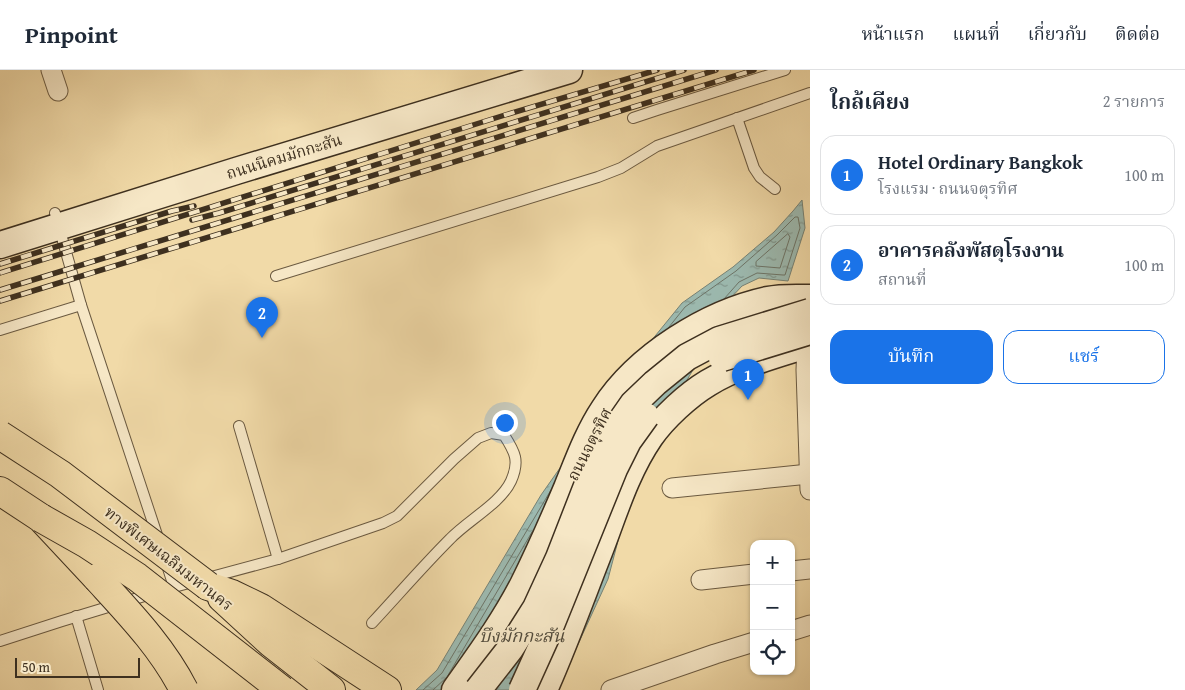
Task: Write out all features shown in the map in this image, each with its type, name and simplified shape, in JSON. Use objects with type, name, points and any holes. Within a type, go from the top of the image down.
[{"type":"highway","name":"ทางพิเศษเฉลิมมหานคร","points":[[0,435],[67,479],[208,586],[271,643],[331,690]]},
{"type":"highway","points":[[0,491],[137,577],[282,690]]},
{"type":"highway","points":[[41,518],[142,626],[165,657],[184,690]]},
{"type":"highway","points":[[208,586],[232,594],[261,608],[387,690]]},
{"type":"main road","name":"ถนนนิคมมักกะสัน","points":[[0,244],[57,220],[350,119],[516,70]]},
{"type":"main road","name":"ถนนนิคมมักกะสัน","points":[[0,229],[57,220],[236,170],[569,70]]},
{"type":"main road","name":"ถนนจตุรทิศ","points":[[455,690],[492,636],[522,586],[546,538],[589,437],[605,408],[627,380],[650,359],[689,332],[734,310],[769,300],[810,298]]},
{"type":"main road","points":[[734,310],[760,312],[771,319],[777,328],[777,339],[768,358]]},
{"type":"main road","name":"ถนนจตุรทิศ","points":[[478,690],[510,648],[536,608],[559,558],[589,481],[610,437],[633,404],[687,357],[719,340],[810,312]]},
{"type":"main road","name":"ถนนจตุรทิศ","points":[[522,690],[546,637],[614,470],[628,441],[648,413],[673,389],[697,371],[724,357],[809,340]]},
{"type":"main road","points":[[544,690],[557,662],[620,496],[633,466],[650,437],[677,406],[706,384],[731,370],[768,358],[809,340]]},
{"type":"street","points":[[52,70],[58,91]]},
{"type":"street","points":[[672,488],[810,482],[806,370],[809,340]]},
{"type":"street","points":[[795,570],[810,569]]},
{"type":"street","points":[[701,580],[750,574]]},
{"type":"street","points":[[794,630],[810,625]]},
{"type":"street","points":[[611,690],[750,643]]},
{"type":"lane","points":[[633,118],[786,70]]},
{"type":"lane","points":[[276,276],[598,177],[621,168],[657,146],[810,93]]},
{"type":"lane","points":[[737,118],[754,168],[760,177],[775,189]]},
{"type":"lane","points":[[57,220],[81,305],[174,587]]},
{"type":"lane","points":[[0,330],[81,305]]},
{"type":"lane","points":[[239,426],[278,559]]},
{"type":"lane","points":[[0,641],[174,587],[278,559],[370,528],[397,516],[478,438],[491,433],[504,435],[514,450],[516,466],[510,483],[498,498],[451,538],[372,623]]},
{"type":"lane","points":[[76,616],[98,690]]},
{"type":"water","name":"บึงมักกะสัน","points":[[802,200],[805,228],[788,281],[759,278],[742,286],[728,301],[700,358],[639,461],[608,579],[557,690],[416,690],[437,670],[541,495],[638,357],[682,303],[733,267],[774,232]]},
{"type":"railway","points":[[0,273],[505,115],[657,70]]},
{"type":"railway","points":[[192,220],[684,70]]},
{"type":"railway","points":[[0,290],[716,70]]},
{"type":"railway","points":[[0,301],[754,70]]},
{"type":"railway","points":[[0,264],[172,211],[194,206]]},
{"type":"place","name":"อาคารคลังพัสดุโรงงาน","points":[[262,338]]},
{"type":"place","name":"Hotel Ordinary Bangkok","points":[[748,400]]}]
